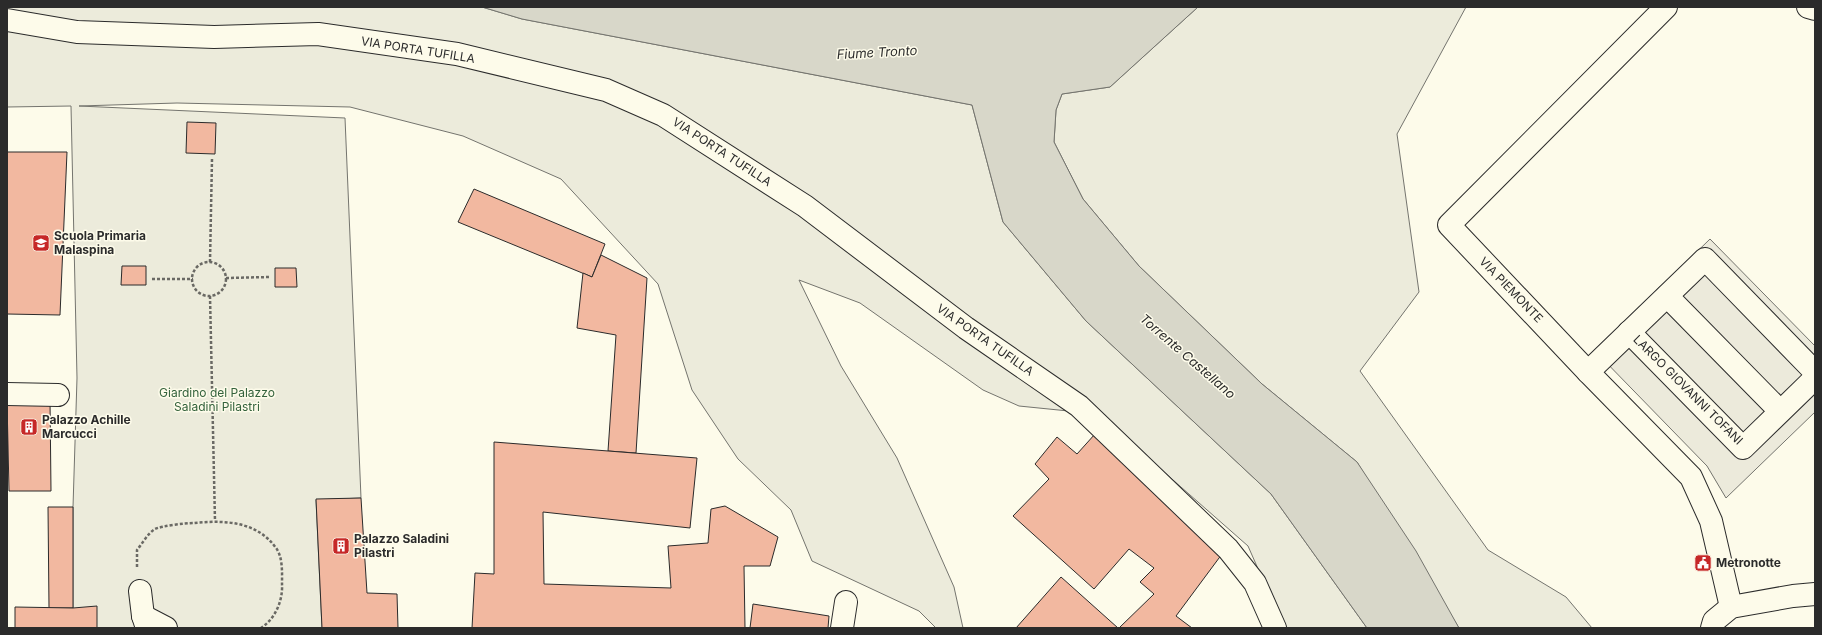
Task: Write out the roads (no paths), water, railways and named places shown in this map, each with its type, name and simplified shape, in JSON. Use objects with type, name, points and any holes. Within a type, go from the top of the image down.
[{"type":"street","name":"VIA PIEMONTE","points":[[1666,7],[1449,225],[1588,372],[1691,476],[1711,521],[1731,607]]},
{"type":"street","points":[[1808,7],[1815,9]]},
{"type":"street","name":"VIA PORTA TUFILLA","points":[[7,20],[77,32],[214,37],[318,34],[457,54],[606,90],[663,114],[805,206],[966,328],[1079,406],[1228,549],[1255,583],[1275,628]]},
{"type":"street","name":"LARGO GIOVANNI TOFANI","points":[[1588,372],[1705,259],[1815,372]]},
{"type":"street","points":[[1667,296],[1780,411]]},
{"type":"street","name":"LARGO GIOVANNI TOFANI","points":[[1629,332],[1743,448],[1815,378]]},
{"type":"street","points":[[7,394],[58,395]]},
{"type":"street","points":[[140,591],[145,622],[166,628]]},
{"type":"street","points":[[1712,628],[1714,621],[1731,607],[1793,596],[1815,594]]},
{"type":"street","points":[[842,628],[846,602]]},
{"type":"water","points":[[482,7],[1198,7],[1110,87],[1062,94],[1056,110],[1054,142],[1083,199],[1139,266],[1262,384],[1357,462],[1416,551],[1459,628],[1367,628],[1271,494],[1086,321],[1003,222],[972,105],[522,19]]},
{"type":"place","name":"Scuola Primaria Malaspina","points":[[41,243]]},
{"type":"place","name":"Palazzo Achille Marcucci","points":[[29,427]]},
{"type":"place","name":"Palazzo Saladini Pilastri","points":[[341,546]]},
{"type":"place","name":"Metronotte","points":[[1703,563]]},
{"type":"water label","name":"Fiume Tronto","points":[[877,52]]},
{"type":"water label","name":"Torrente Castellano","points":[[1188,356]]},
{"type":"park label","name":"Giardino del Palazzo Saladini Pilastri","points":[[217,400]]}]
